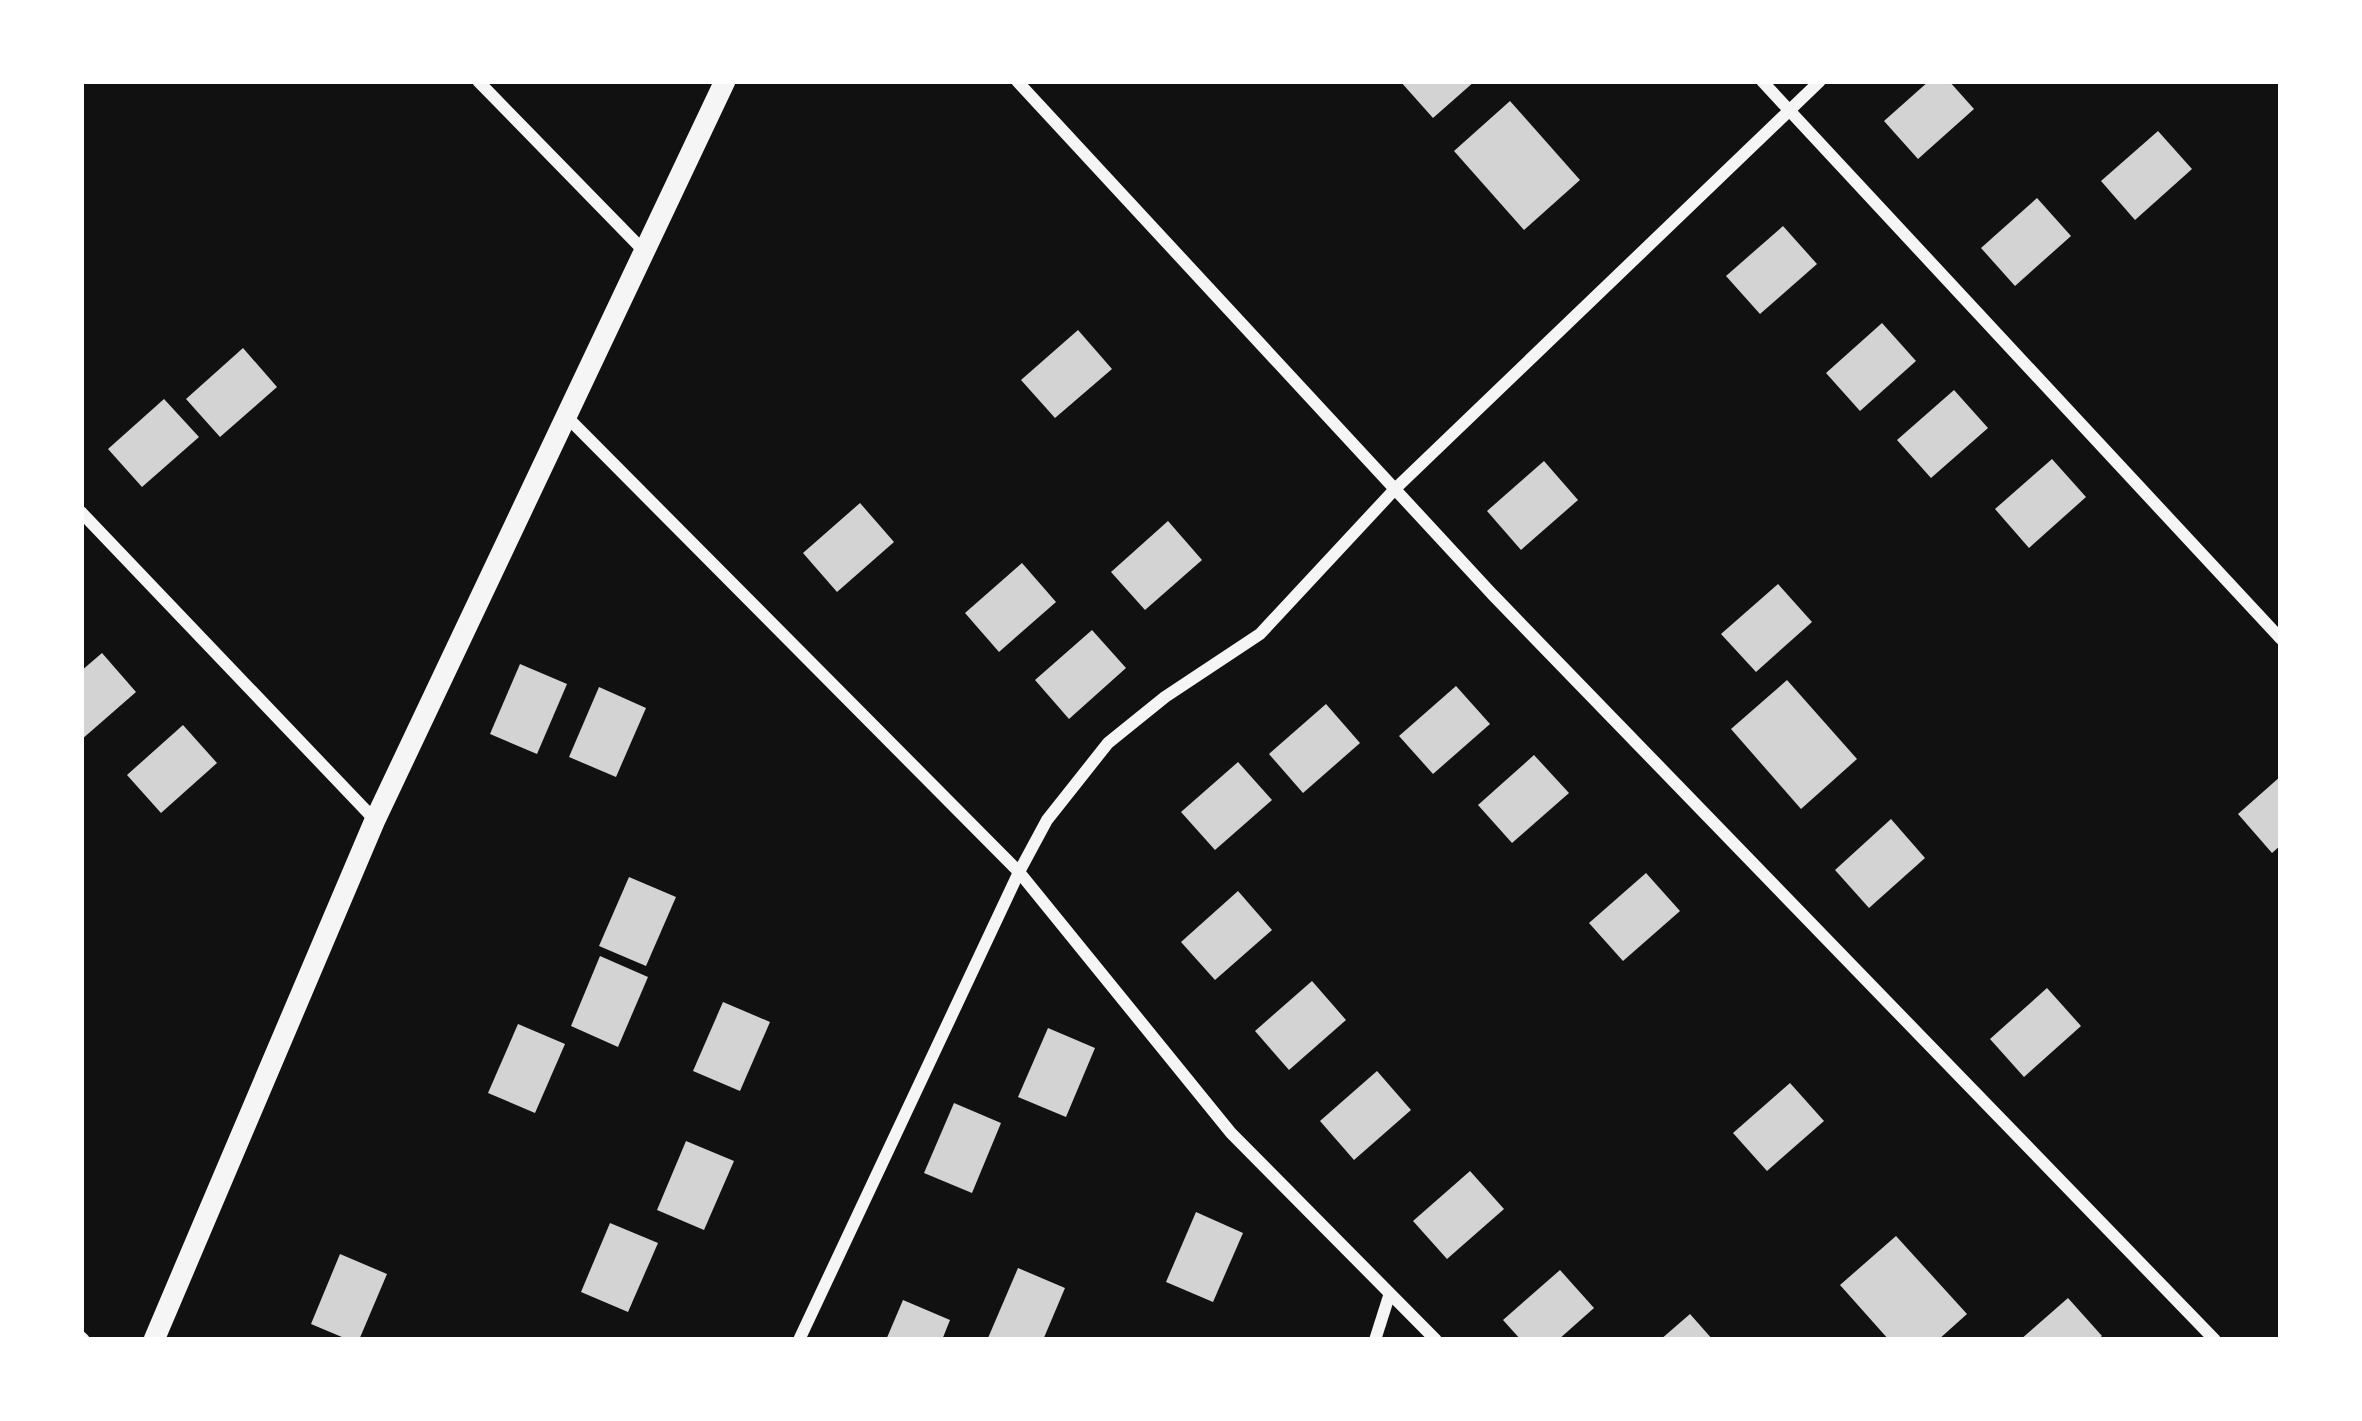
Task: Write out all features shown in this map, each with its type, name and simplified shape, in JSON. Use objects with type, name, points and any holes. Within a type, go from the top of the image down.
[{"type":"street","points":[[478,81],[643,250]]},
{"type":"street","points":[[154,1340],[375,820],[725,81]]},
{"type":"street","points":[[1017,81],[1395,489],[2215,1340]]},
{"type":"street","points":[[1762,81],[2281,639]]},
{"type":"street","points":[[799,1340],[1019,872],[1047,820],[1108,742],[1165,697],[1260,634],[1395,489],[1820,81]]},
{"type":"street","points":[[568,418],[1019,872],[1231,1133],[1436,1340]]},
{"type":"street","points":[[81,512],[375,820]]},
{"type":"street","points":[[1375,1340],[1389,1296]]},
{"type":"building","points":[[1400,81],[1475,81],[1433,118]]},
{"type":"building","points":[[1929,81],[1949,81],[1974,109],[1918,159],[1884,121]]},
{"type":"building","points":[[1510,101],[1580,180],[1524,230],[1454,151]]},
{"type":"building","points":[[2158,131],[2192,169],[2135,220],[2101,181]]},
{"type":"building","points":[[2037,198],[2071,236],[2015,286],[1981,248]]},
{"type":"building","points":[[1783,226],[1817,264],[1760,314],[1726,276]]},
{"type":"building","points":[[1882,323],[1916,361],[1860,411],[1826,373]]},
{"type":"building","points":[[1078,330],[1112,369],[1055,418],[1021,380]]},
{"type":"building","points":[[243,348],[277,387],[220,437],[186,399]]},
{"type":"building","points":[[1954,390],[1988,428],[1931,478],[1897,440]]},
{"type":"building","points":[[164,399],[199,437],[142,487],[108,449]]},
{"type":"building","points":[[2052,459],[2086,497],[2029,548],[1995,509]]},
{"type":"building","points":[[1544,461],[1578,500],[1521,550],[1487,511]]},
{"type":"building","points":[[860,503],[894,542],[837,592],[803,553]]},
{"type":"building","points":[[1168,521],[1202,560],[1145,610],[1111,572]]},
{"type":"building","points":[[1022,563],[1056,602],[999,652],[965,613]]},
{"type":"building","points":[[1778,584],[1812,622],[1756,672],[1721,634]]},
{"type":"building","points":[[1092,630],[1126,668],[1069,719],[1035,680]]},
{"type":"building","points":[[102,653],[136,692],[81,740],[81,671]]},
{"type":"building","points":[[520,664],[567,684],[537,754],[490,734]]},
{"type":"building","points":[[1787,680],[1857,759],[1801,809],[1731,729]]},
{"type":"building","points":[[1456,686],[1490,724],[1433,774],[1399,736]]},
{"type":"building","points":[[599,687],[646,708],[616,777],[569,757]]},
{"type":"building","points":[[1326,704],[1360,743],[1303,793],[1269,754]]},
{"type":"building","points":[[183,725],[217,763],[161,813],[127,775]]},
{"type":"building","points":[[1534,755],[1569,793],[1512,843],[1478,805]]},
{"type":"building","points":[[1238,762],[1272,800],[1215,850],[1181,812]]},
{"type":"building","points":[[2281,776],[2281,845],[2272,853],[2238,814]]},
{"type":"building","points":[[1891,819],[1925,858],[1869,908],[1835,870]]},
{"type":"building","points":[[1646,873],[1680,911],[1623,961],[1589,923]]},
{"type":"building","points":[[629,877],[676,897],[646,966],[599,946]]},
{"type":"building","points":[[1238,891],[1272,930],[1215,980],[1181,942]]},
{"type":"building","points":[[600,956],[648,977],[618,1047],[571,1026]]},
{"type":"building","points":[[1312,981],[1346,1020],[1289,1070],[1255,1031]]},
{"type":"building","points":[[2047,988],[2081,1026],[2024,1077],[1990,1039]]},
{"type":"building","points":[[723,1002],[770,1022],[740,1091],[693,1071]]},
{"type":"building","points":[[518,1024],[565,1044],[535,1113],[488,1093]]},
{"type":"building","points":[[1048,1028],[1095,1048],[1066,1117],[1018,1097]]},
{"type":"building","points":[[1377,1071],[1411,1110],[1354,1160],[1320,1121]]},
{"type":"building","points":[[1790,1083],[1824,1121],[1767,1171],[1733,1133]]},
{"type":"building","points":[[954,1103],[1001,1123],[972,1193],[924,1173]]},
{"type":"building","points":[[686,1141],[734,1161],[704,1230],[657,1210]]},
{"type":"building","points":[[1470,1171],[1504,1209],[1447,1259],[1413,1221]]},
{"type":"building","points":[[1196,1212],[1243,1233],[1213,1302],[1166,1282]]},
{"type":"building","points":[[610,1223],[658,1243],[628,1312],[581,1292]]},
{"type":"building","points":[[1896,1236],[1967,1314],[1938,1340],[1889,1340],[1840,1285]]},
{"type":"building","points":[[340,1254],[387,1274],[359,1340],[311,1324]]},
{"type":"building","points":[[1018,1268],[1065,1288],[1043,1340],[988,1338]]},
{"type":"building","points":[[1560,1270],[1594,1308],[1558,1340],[1521,1340],[1503,1320]]},
{"type":"building","points":[[2068,1298],[2102,1336],[2097,1340],[2020,1340]]},
{"type":"building","points":[[903,1300],[950,1320],[942,1340],[886,1340]]},
{"type":"building","points":[[1690,1314],[1713,1340],[1660,1340]]}]
